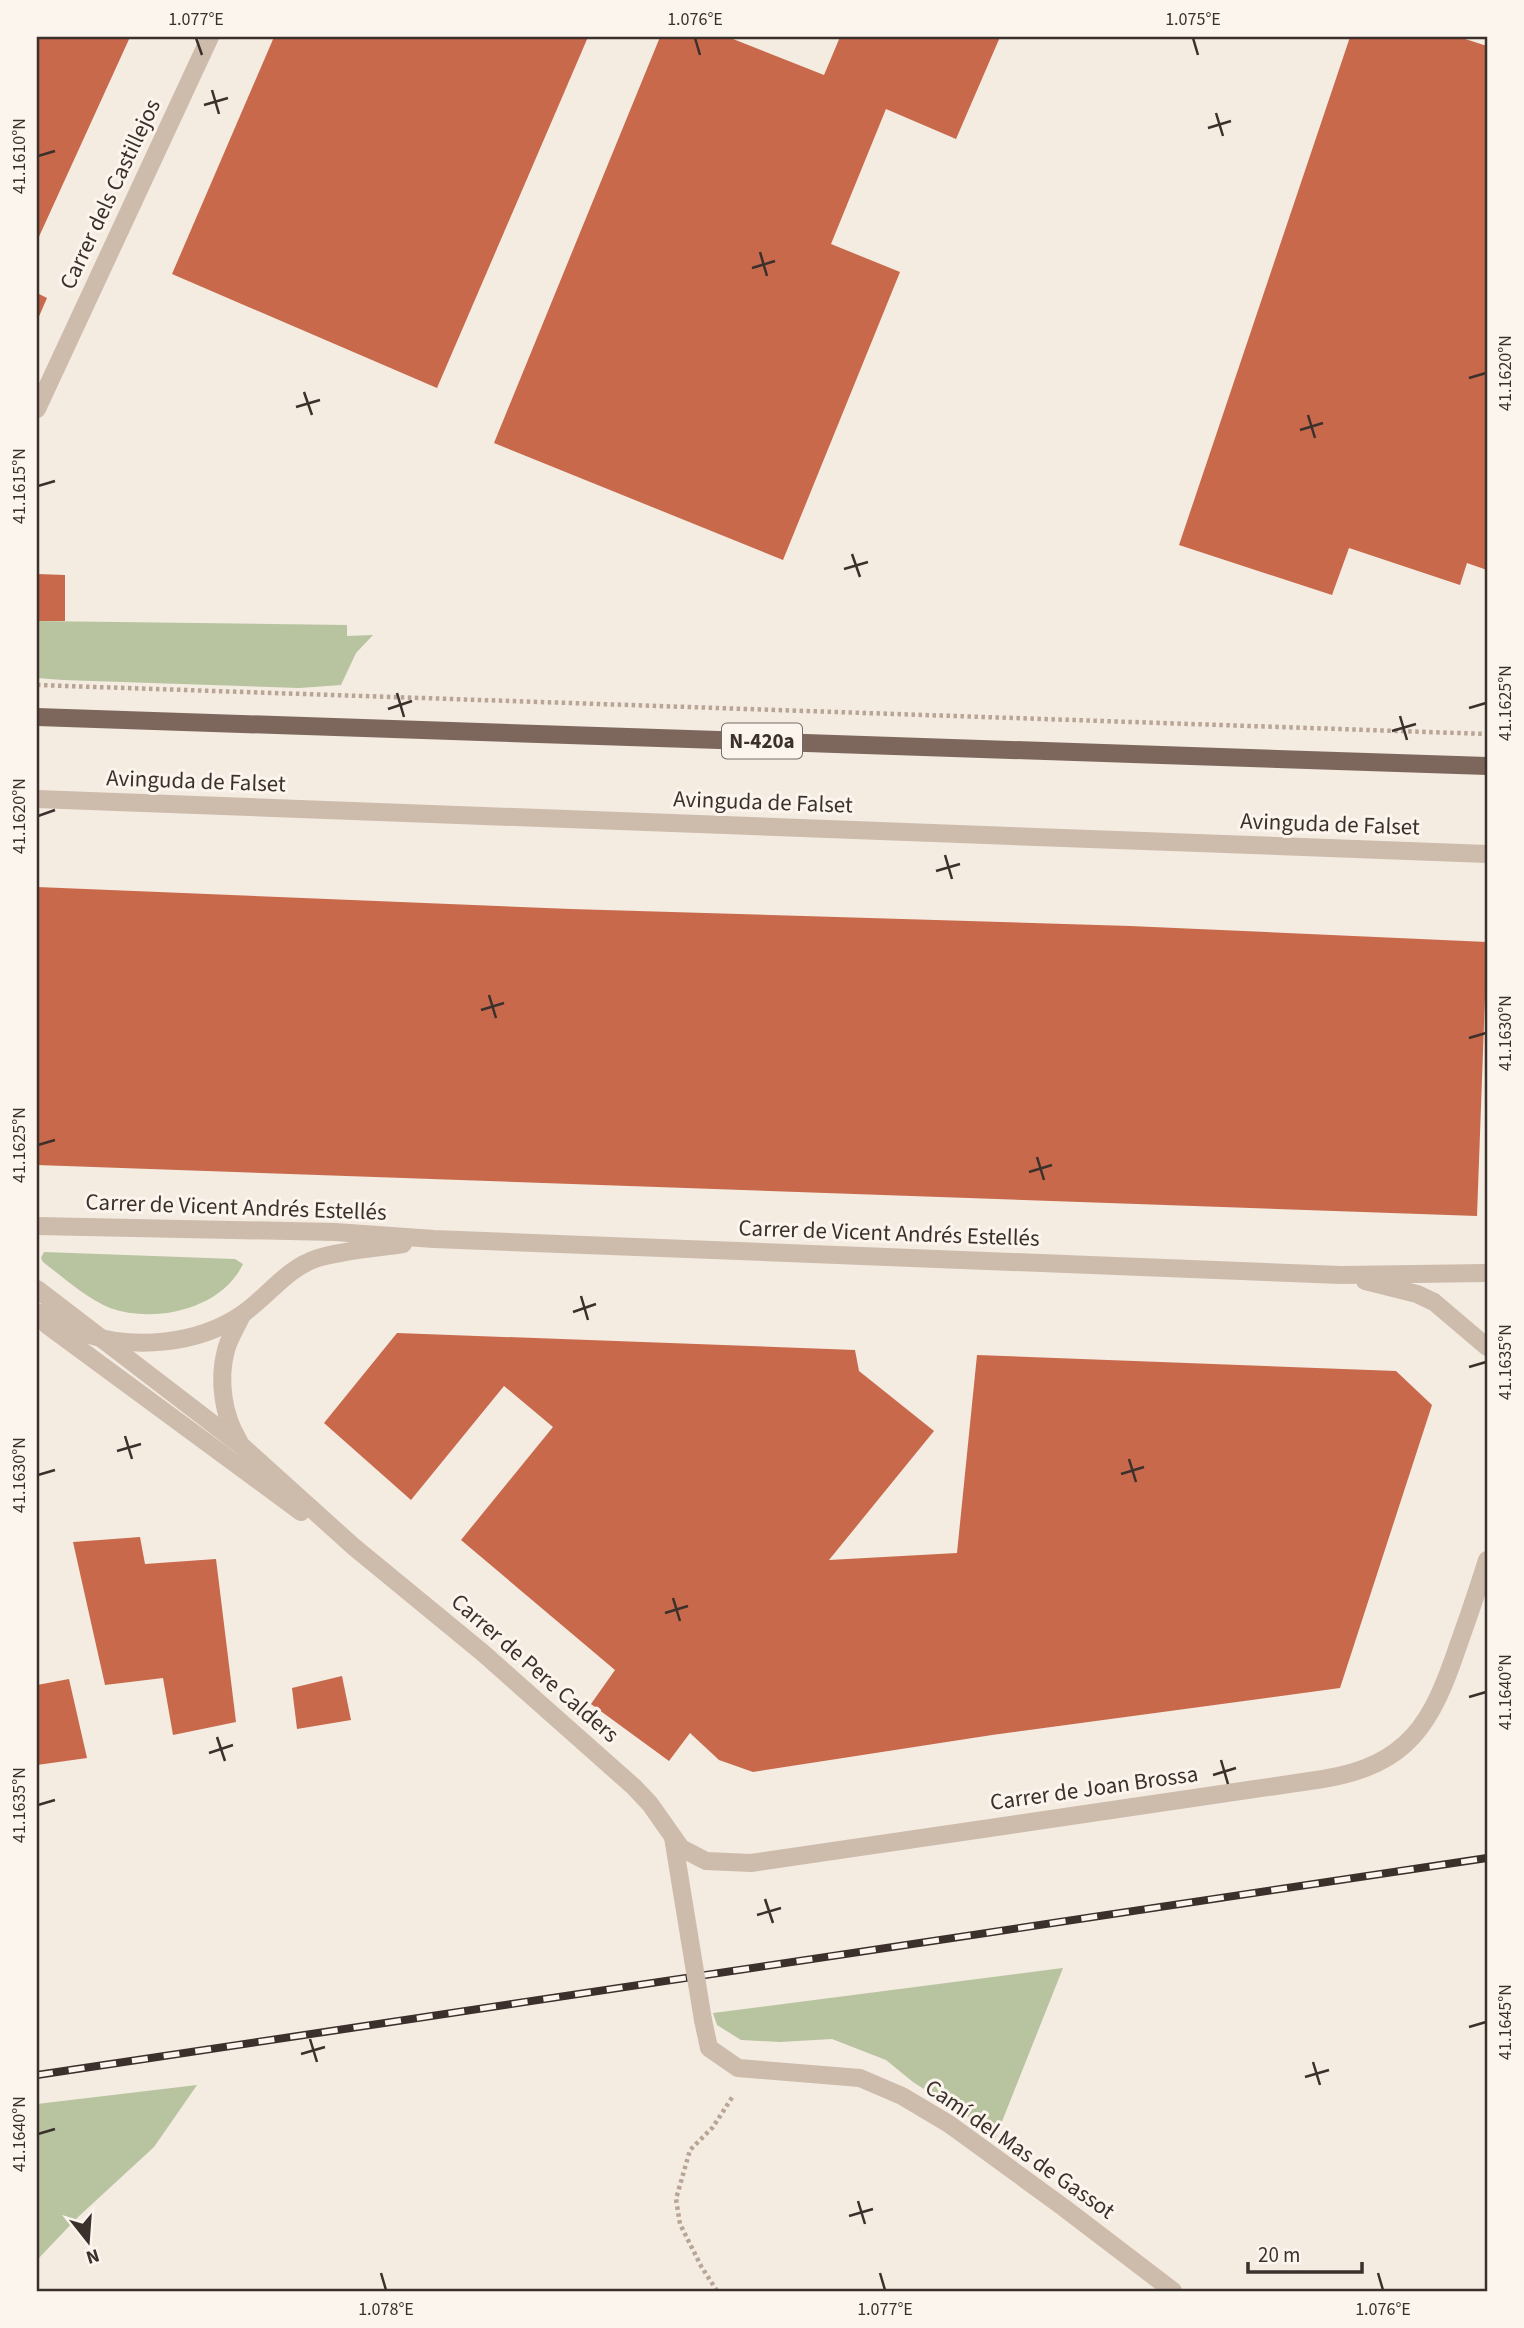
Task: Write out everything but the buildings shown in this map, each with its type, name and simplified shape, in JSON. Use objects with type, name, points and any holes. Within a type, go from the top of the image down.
[{"type":"main road","name":"N-420a","points":[[37,717],[1487,766]]},
{"type":"street","name":"Carrer dels Castillejos","points":[[37,409],[210,37]]},
{"type":"street","name":"Avinguda de Falset","points":[[37,799],[1487,854]]},
{"type":"street","name":"Carrer de Vicent Andrés Estellés","points":[[37,1226],[335,1232],[435,1239],[1341,1275],[1487,1273]]},
{"type":"street","name":"Carrer de Vicent Andrés Estellés","points":[[37,1315],[100,1338],[152,1343],[212,1329],[242,1315],[286,1276],[317,1258],[435,1239]]},
{"type":"street","name":"Carrer de Vicent Andrés Estellés","points":[[1341,1275],[1417,1294],[1434,1302],[1482,1345]]},
{"type":"street","name":"Carrer de Pere Calders","points":[[37,1289],[243,1447],[354,1547],[483,1653],[610,1764],[650,1804],[673,1837]]},
{"type":"street","name":"Carrer de Pere Calders","points":[[37,1315],[280,1498],[354,1547]]},
{"type":"street","name":"Carrer de Pere Calders","points":[[242,1315],[226,1350],[222,1389],[230,1427],[243,1447]]},
{"type":"street","name":"Carrer de Joan Brossa","points":[[673,1837],[681,1848],[706,1861],[751,1863],[1310,1781],[1359,1771],[1385,1759],[1413,1737],[1435,1707],[1487,1560]]},
{"type":"street","name":"Camí del Mas de Gassot","points":[[673,1837],[702,2020],[709,2048],[738,2068],[860,2078],[902,2096],[949,2124],[1173,2291]]},
{"type":"path","points":[[37,685],[1487,734]]},
{"type":"path","points":[[717,2291],[680,2224],[676,2199],[690,2150],[713,2127],[734,2095],[738,2068]]},
{"type":"green space","points":[[37,621],[347,625],[347,636],[373,635],[356,653],[341,685],[299,688],[63,680],[37,678]]},
{"type":"green space","points":[[44,1252],[235,1259],[243,1264],[220,1292],[204,1302],[166,1313],[128,1313],[110,1308],[75,1287],[43,1262],[41,1258]]},
{"type":"green space","points":[[1063,1968],[995,2139],[980,2125],[913,2082],[886,2060],[832,2039],[780,2042],[741,2040],[717,2025],[713,2013]]},
{"type":"green space","points":[[197,2085],[154,2147],[78,2217],[37,2260],[37,2104]]},
{"type":"railway","points":[[37,2075],[1487,1858]]}]
